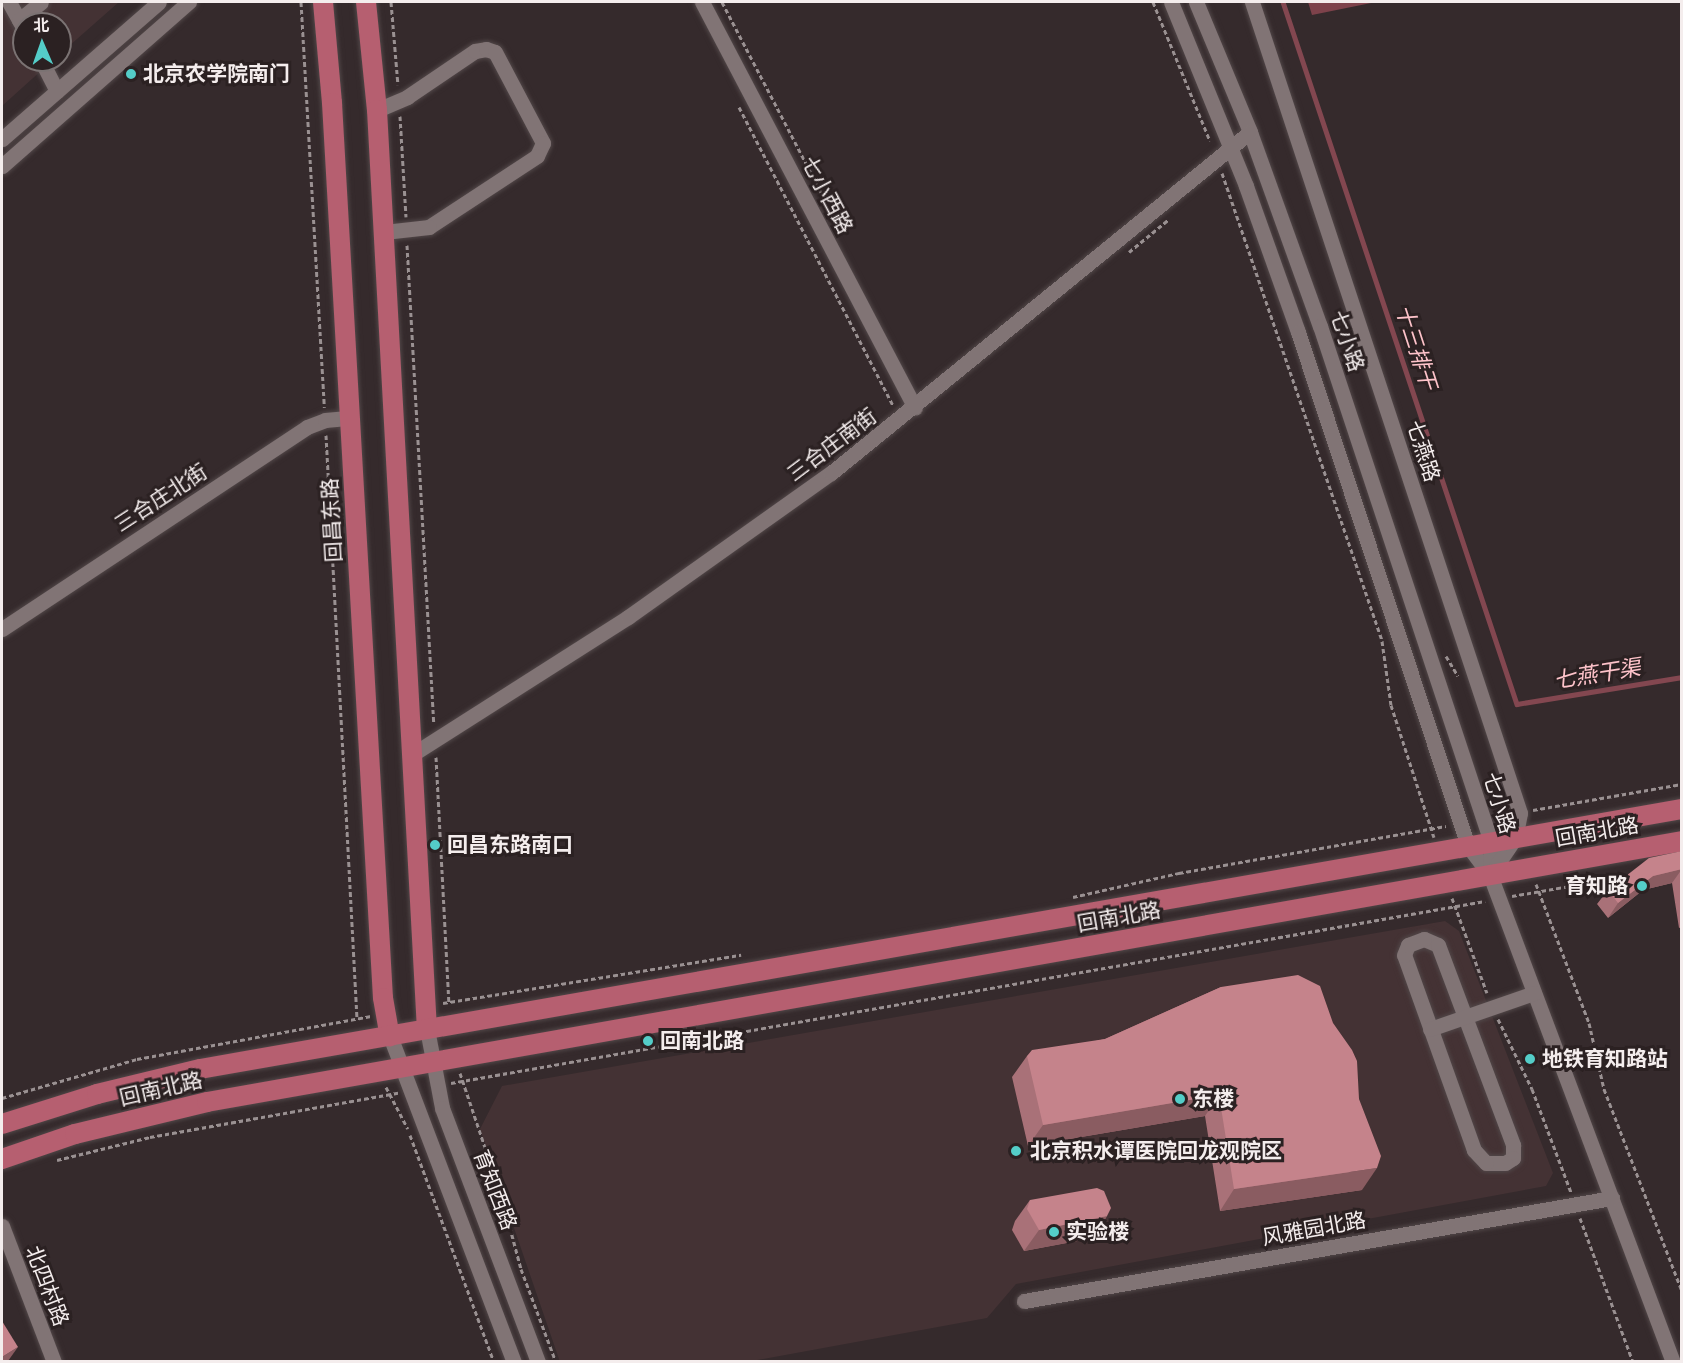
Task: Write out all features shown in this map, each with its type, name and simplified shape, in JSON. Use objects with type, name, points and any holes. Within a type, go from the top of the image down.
[{"type":"main road","name":"回昌东路","points":[[323,2],[350,418],[382,988],[390,1036]]},
{"type":"main road","points":[[366,2],[377,110],[427,1029]]},
{"type":"main road","name":"回南北路","points":[[2,1124],[97,1094],[200,1069],[1682,809]]},
{"type":"main road","name":"回南北路","points":[[2,1159],[149,1115],[1682,841]]},
{"type":"street","points":[[2,139],[159,2]]},
{"type":"street","points":[[2,166],[189,2]]},
{"type":"street","name":"七小西路","points":[[702,2],[915,407]]},
{"type":"street","name":"七小路","points":[[1171,2],[1231,148],[1299,332],[1468,846],[1490,875]]},
{"type":"street","name":"七小路","points":[[1196,2],[1250,132],[1320,326],[1491,842],[1490,875]]},
{"type":"street","name":"七燕路","points":[[1252,2],[1520,813],[1515,838],[1490,875]]},
{"type":"street","points":[[377,110],[399,101],[475,51],[491,50],[543,143],[537,156],[429,227],[384,232]]},
{"type":"street","points":[[47,72],[57,91]]},
{"type":"street","name":"三合庄南街","points":[[413,754],[736,542],[915,407],[1250,132]]},
{"type":"street","name":"三合庄北街","points":[[2,629],[307,427],[325,420],[350,418]]},
{"type":"street","points":[[1490,875],[1673,1362]]},
{"type":"street","points":[[1424,939],[1438,945],[1513,1145],[1513,1158],[1505,1163],[1486,1163],[1476,1153],[1430,1027],[1404,952],[1408,945],[1424,939]]},
{"type":"street","points":[[1430,1027],[1534,991]]},
{"type":"street","name":"育知西路","points":[[427,1029],[442,1108],[538,1362]]},
{"type":"street","name":"育知西路","points":[[390,1036],[514,1362]]},
{"type":"street","name":"风雅园北路","points":[[1024,1301],[1612,1198]]},
{"type":"street","name":"北四村路","points":[[2,1226],[54,1362]]},
{"type":"path","points":[[301,2],[355,994]]},
{"type":"path","points":[[391,2],[399,101],[448,975]]},
{"type":"path","points":[[722,2],[826,203]]},
{"type":"path","points":[[1153,2],[1206,131]]},
{"type":"path","points":[[734,97],[887,394]]},
{"type":"path","points":[[1233,201],[1382,641],[1391,705],[1425,809]]},
{"type":"path","points":[[1443,648],[1459,678]]},
{"type":"path","points":[[1544,808],[1682,784]]},
{"type":"path","points":[[1066,898],[1179,873],[1425,830]]},
{"type":"path","points":[[1557,888],[1636,874]]},
{"type":"path","points":[[488,1077],[1448,908]]},
{"type":"path","points":[[1546,908],[1589,1023],[1604,1089],[1682,1291]]},
{"type":"path","points":[[1461,924],[1492,1006],[1532,1089],[1565,1177]]},
{"type":"path","points":[[469,999],[749,954]]},
{"type":"path","points":[[2,1098],[137,1059],[353,1019]]},
{"type":"path","points":[[50,1162],[141,1138],[372,1098]]},
{"type":"path","points":[[472,1112],[502,1198],[520,1269],[556,1362]]},
{"type":"path","points":[[403,1119],[494,1362]]},
{"type":"path","points":[[1591,1246],[1634,1362]]},
{"type":"shaded area","points":[[2,2],[119,2],[72,43],[72,12],[12,12],[12,72],[40,72],[2,106]]},
{"type":"shaded area","points":[[1308,2],[1376,2],[1312,15]]},
{"type":"shaded area","name":"北京积水谭医院回龙观院区","points":[[1445,921],[1459,931],[1553,1173],[1546,1186],[1016,1284],[987,1318],[752,1361],[560,1362],[480,1129],[502,1086]]},
{"type":"building","points":[[1682,851],[1682,869],[1653,876],[1618,903],[1608,890],[1649,858]]},
{"type":"building","name":"东楼","points":[[1298,975],[1320,986],[1333,1023],[1357,1061],[1359,1099],[1381,1156],[1377,1168],[1234,1189],[1219,1095],[1043,1125],[1027,1056],[1032,1050],[1105,1039],[1221,987]]},
{"type":"building","points":[[1097,1188],[1104,1191],[1111,1208],[1107,1216],[1039,1230],[1027,1209],[1030,1200]]},
{"type":"building","points":[[2,1321],[18,1347],[2,1357]]},
{"type":"waterway","name":"十三排干","points":[[1283,2],[1517,704],[1682,677]]},
{"type":"place","name":"北京农学院南门","points":[[131,74]]},
{"type":"place","name":"回昌东路南口","points":[[435,845]]},
{"type":"place","name":"育知路","points":[[1642,886]]},
{"type":"place","name":"回南北路","points":[[648,1041]]},
{"type":"place","name":"地铁育知路站","points":[[1530,1059]]},
{"type":"place","name":"东楼","points":[[1180,1099]]},
{"type":"place","name":"北京积水谭医院回龙观院区","points":[[1016,1151]]},
{"type":"place","name":"实验楼","points":[[1054,1232]]},
{"type":"water label","name":"七燕干渠","points":[[1597,674]]}]
